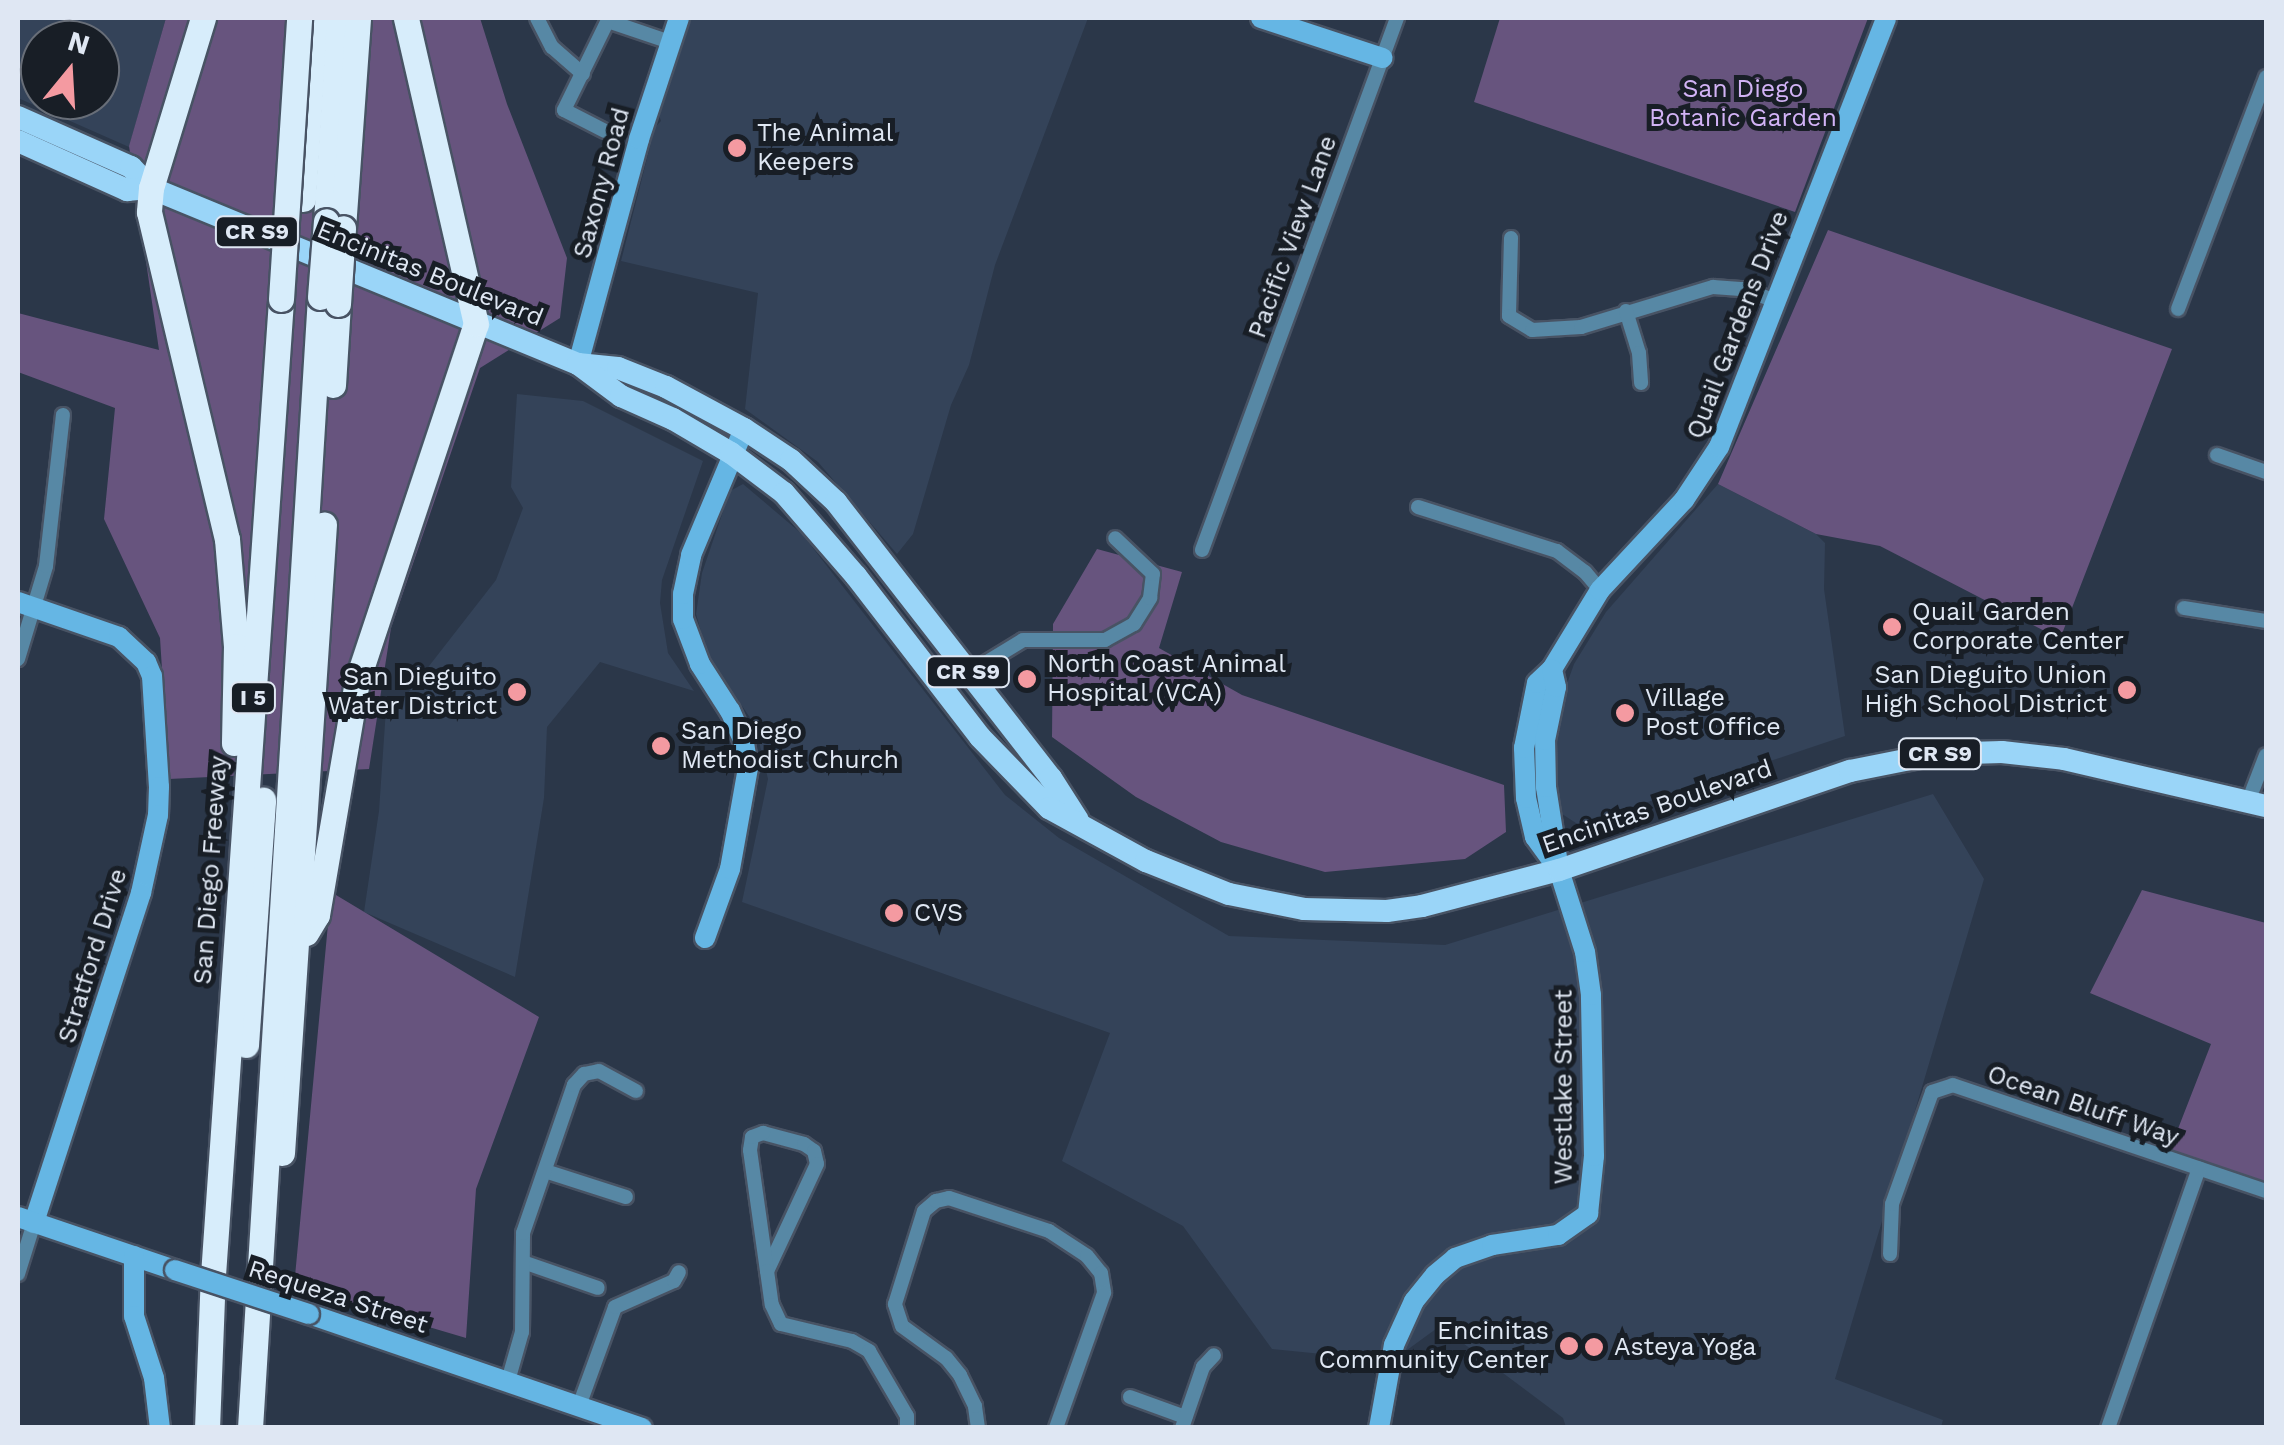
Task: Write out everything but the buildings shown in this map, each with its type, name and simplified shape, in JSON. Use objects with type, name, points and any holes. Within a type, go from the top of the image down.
[{"type":"highway","points":[[203,18],[151,188],[154,246],[227,539],[236,646],[226,1098]]},
{"type":"highway","name":"San Diego Freeway","points":[[207,1428],[226,1098],[287,300],[299,18]]},
{"type":"highway","points":[[224,1428],[226,1329],[255,956],[287,300],[302,199],[314,18]]},
{"type":"highway","points":[[334,225],[339,18]]},
{"type":"highway","name":"I 5","points":[[267,1428],[299,946],[329,301],[358,18]]},
{"type":"highway","points":[[299,946],[317,916],[357,681],[476,324],[406,18]]},
{"type":"highway","points":[[250,1428],[329,301]]},
{"type":"main road","name":"Encinitas Boulevard","points":[[18,116],[131,167],[151,188],[578,364],[621,396],[674,419],[731,454],[784,493],[819,531],[1012,774],[1048,808],[1078,820],[1146,861],[1229,894],[1304,909],[1387,911],[1422,906],[1559,870],[1850,772],[1935,754],[2002,752],[2064,758],[2257,804]]},
{"type":"main road","name":"Encinitas Boulevard","points":[[18,141],[127,190],[151,188]]},
{"type":"main road","name":"Encinitas Boulevard","points":[[578,364],[618,368],[666,387],[744,429],[791,460],[836,502],[1078,820]]},
{"type":"street","points":[[537,18],[552,47],[583,74]]},
{"type":"street","name":"Saxony Road","points":[[578,364],[639,139],[679,18]]},
{"type":"street","points":[[1261,18],[1383,58]]},
{"type":"street","name":"Pacific View Lane","points":[[1202,550],[1396,18]]},
{"type":"street","name":"Quail Gardens Drive","points":[[1559,870],[1546,788],[1545,740],[1556,687],[1552,668],[1600,590],[1703,475],[1728,428],[1773,300],[1886,18]]},
{"type":"street","points":[[604,131],[564,110],[608,19],[670,42]]},
{"type":"street","points":[[2178,309],[2266,77]]},
{"type":"street","points":[[1511,238],[1509,316],[1532,330],[1582,327],[1713,288],[1744,290],[1773,300]]},
{"type":"street","points":[[1626,311],[1639,353],[1642,383]]},
{"type":"street","points":[[18,659],[26,604],[46,566],[62,415]]},
{"type":"street","points":[[705,938],[730,869],[748,768],[730,712],[700,664],[683,619],[684,594],[691,554],[744,429]]},
{"type":"street","points":[[2218,455],[2266,472]]},
{"type":"street","points":[[1418,507],[1557,551],[1585,572],[1600,590]]},
{"type":"street","points":[[969,672],[1023,640],[1105,640],[1134,624],[1150,598],[1153,574],[1115,538]]},
{"type":"street","name":"Stratford Drive","points":[[18,1274],[26,1220],[141,893],[158,815],[152,676],[136,648],[119,637],[26,604]]},
{"type":"street","points":[[2184,608],[2266,622]]},
{"type":"street","points":[[2257,804],[2266,755]]},
{"type":"street","name":"Westlake Street","points":[[1379,1428],[1394,1344],[1414,1301],[1435,1275],[1455,1258],[1492,1246],[1558,1236],[1588,1214],[1594,1156],[1590,995],[1585,952],[1559,870]]},
{"type":"street","points":[[508,1382],[522,1332],[523,1233],[574,1085],[584,1074],[599,1071],[636,1091]]},
{"type":"street","name":"Ocean Bluff Way","points":[[1890,1254],[1892,1204],[1932,1092],[1952,1086],[2266,1191]]},
{"type":"street","points":[[767,1271],[817,1164],[814,1151],[804,1144],[762,1133],[752,1138],[750,1150],[767,1271],[772,1306],[781,1324],[868,1350],[907,1416],[906,1428]]},
{"type":"street","points":[[2108,1428],[2199,1168]]},
{"type":"street","points":[[545,1171],[626,1197]]},
{"type":"street","points":[[978,1428],[975,1406],[960,1376],[946,1358],[902,1326],[895,1304],[924,1211],[936,1201],[949,1198],[1049,1231],[1087,1256],[1101,1273],[1104,1293],[1056,1428]]},
{"type":"street","name":"Requeza Street","points":[[26,1220],[642,1428]]},
{"type":"street","points":[[134,1256],[134,1316],[154,1378],[160,1428]]},
{"type":"street","points":[[523,1262],[598,1288]]},
{"type":"street","points":[[579,1406],[615,1307],[674,1281],[679,1272]]},
{"type":"street","points":[[1130,1396],[1184,1422],[1203,1367],[1214,1355]]},
{"type":"shaded area","points":[[18,18],[166,18],[129,147],[68,120],[120,120],[120,20],[20,20],[20,99]]},
{"type":"shaded area","points":[[691,18],[1088,18],[995,265],[969,365],[951,405],[913,534],[897,554],[818,462],[745,409],[758,293],[621,261],[655,127],[661,121],[659,115]]},
{"type":"shaded area","points":[[517,394],[583,401],[703,461],[662,580],[660,603],[668,653],[694,691],[600,662],[547,727],[544,798],[515,977],[364,912],[379,811],[386,709],[401,702],[496,580],[523,508],[511,487]]},
{"type":"shaded area","points":[[743,484],[802,534],[1005,795],[1059,838],[1229,936],[1445,945],[1933,794],[1984,879],[1835,1379],[1943,1420],[1941,1427],[1566,1427],[1563,1418],[1440,1326],[1392,1361],[1272,1349],[1183,1226],[1062,1161],[1110,1033],[742,902],[768,779],[755,725],[708,656],[696,614],[702,573],[730,491]]},
{"type":"shaded area","points":[[1718,484],[1816,534],[1825,543],[1824,589],[1845,736],[1579,825],[1559,812],[1554,747],[1563,695],[1574,664],[1606,612]]},
{"type":"green space","points":[[166,18],[480,18],[507,104],[567,258],[560,318],[480,368],[391,628],[369,769],[169,779],[160,638],[104,519],[115,408],[18,372],[18,313],[159,350],[129,146]]},
{"type":"green space","name":"San Diego Botanic Garden","points":[[1500,18],[1868,18],[1795,212],[1474,102]]},
{"type":"green space","points":[[1828,230],[2172,349],[2060,639],[1880,546],[1816,534],[1718,484]]},
{"type":"green space","points":[[1097,549],[1182,572],[1159,648],[1242,695],[1504,785],[1506,832],[1465,859],[1325,872],[1221,842],[1136,797],[1052,737],[1053,624]]},
{"type":"green space","points":[[2142,890],[2266,923],[2266,1192],[2167,1157],[2211,1044],[2090,993]]},
{"type":"green space","points":[[331,892],[539,1017],[476,1189],[466,1338],[294,1287]]},
{"type":"place","name":"The Animal Keepers","points":[[737,148]]},
{"type":"place","name":"Quail Garden Corporate Center","points":[[1892,627]]},
{"type":"place","name":"North Coast Animal Hospital (VCA)","points":[[1027,679]]},
{"type":"place","name":"San Dieguito Union High School District","points":[[2127,690]]},
{"type":"place","name":"San Dieguito Water District","points":[[517,692]]},
{"type":"place","name":"Village Post Office","points":[[1625,713]]},
{"type":"place","name":"San Diego Methodist Church","points":[[661,746]]},
{"type":"place","name":"CVS","points":[[894,913]]},
{"type":"place","name":"Encinitas Community Center","points":[[1569,1346]]},
{"type":"place","name":"Asteya Yoga","points":[[1594,1347]]}]
